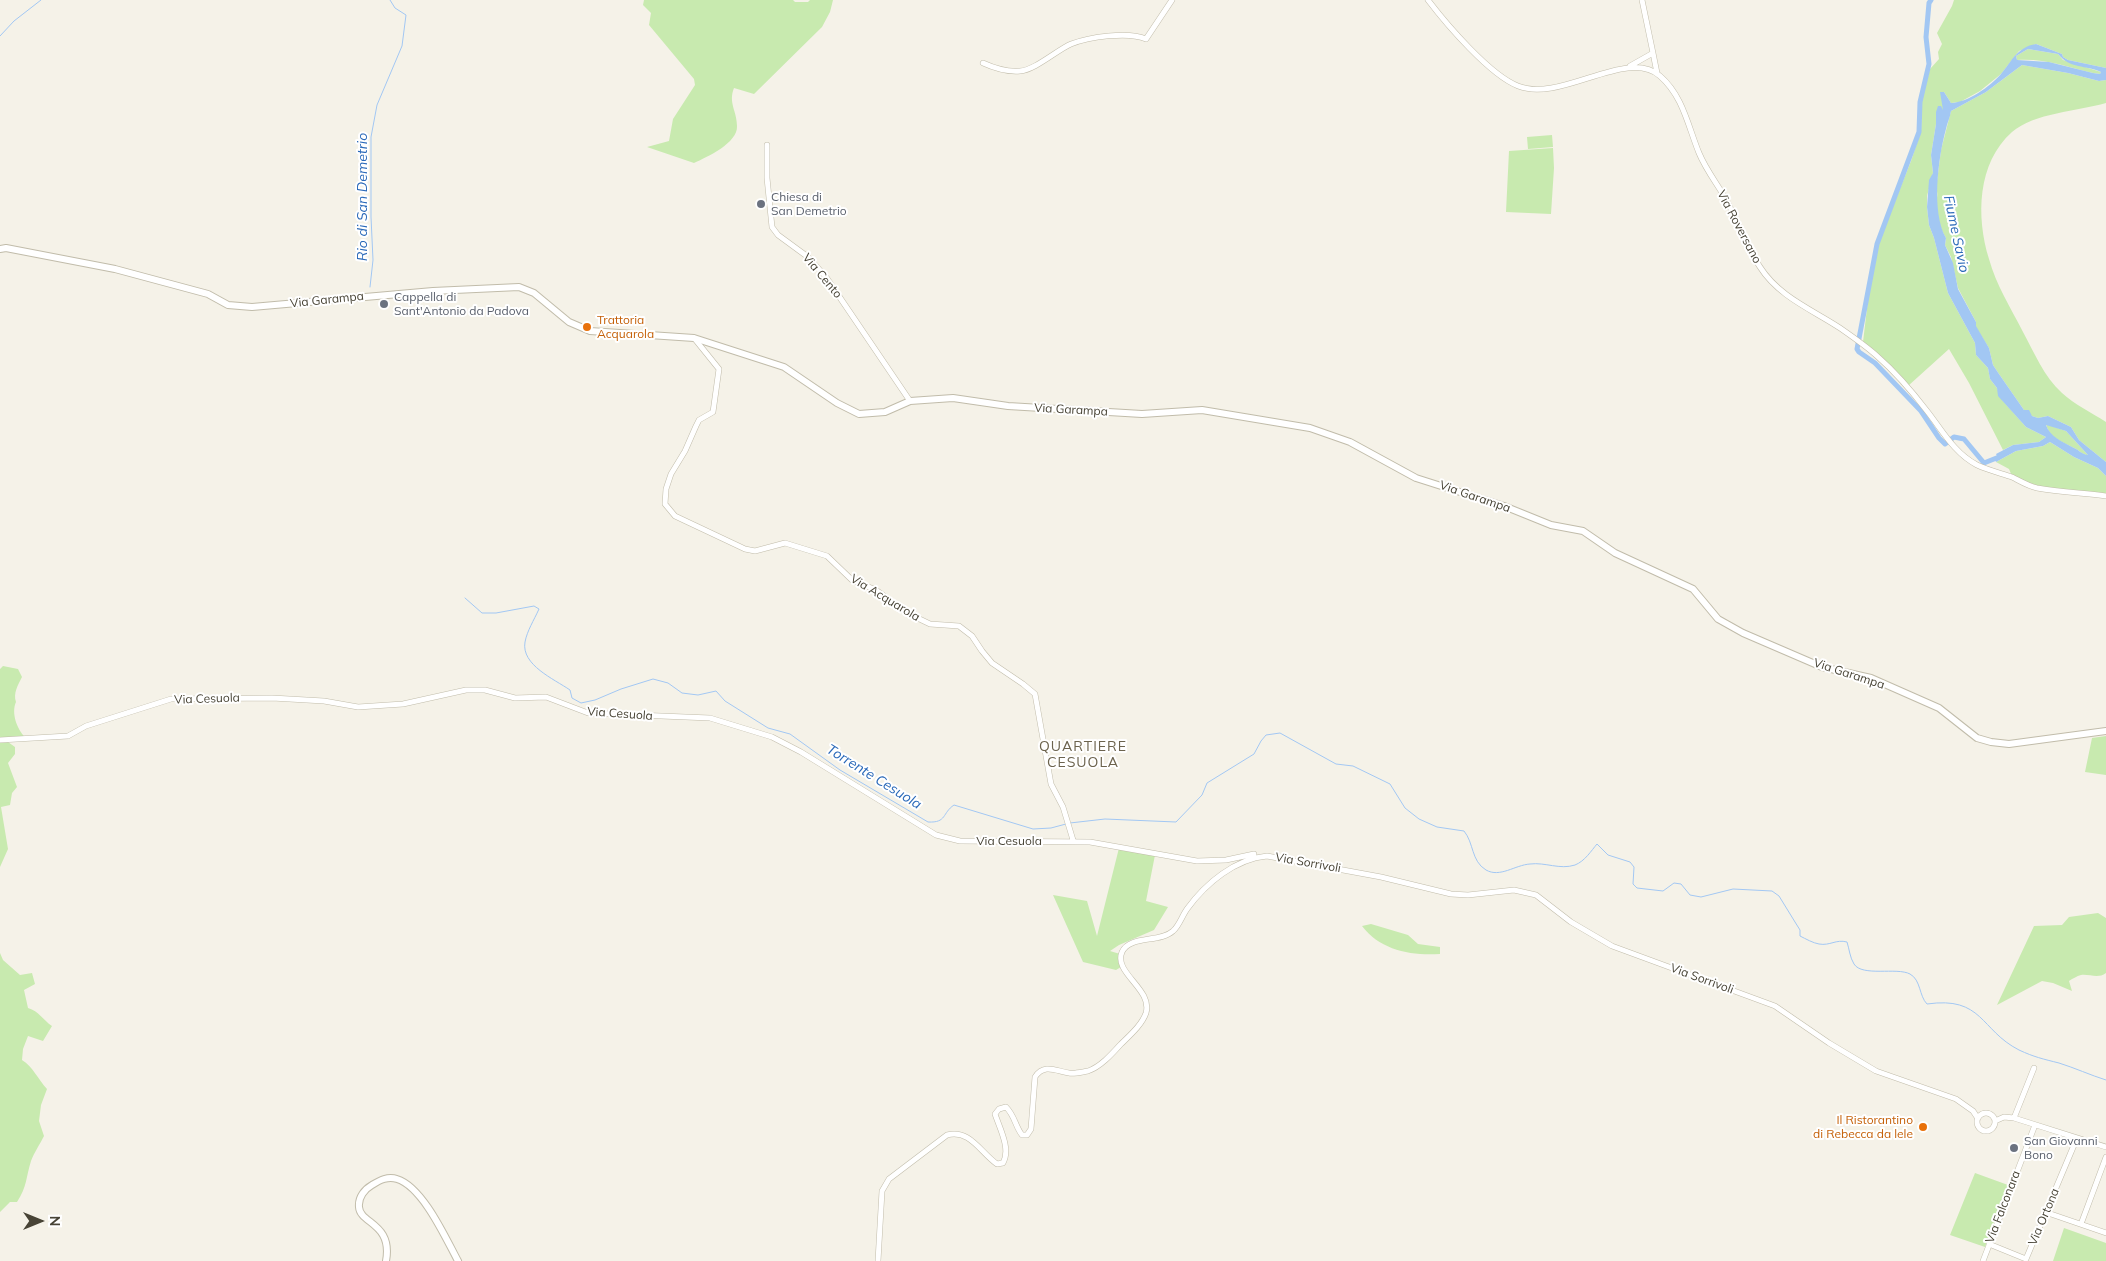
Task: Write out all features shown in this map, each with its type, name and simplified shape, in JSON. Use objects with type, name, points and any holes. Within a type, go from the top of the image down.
[{"type":"street","points":[[983,64],[993,68],[1021,72],[1071,45],[1090,39],[1134,36],[1146,39],[1172,0]]},
{"type":"street","points":[[1428,0],[1482,60],[1506,80],[1532,90],[1548,89],[1629,67],[1653,53]]},
{"type":"street","points":[[1642,0],[1657,73]]},
{"type":"street","points":[[1629,67],[1647,68],[1657,73]]},
{"type":"street","name":"Via Roversano","points":[[1657,73],[1677,96],[1688,118],[1700,156],[1725,199],[1760,267],[1774,284],[1879,357],[1928,411],[1943,434],[1968,459],[1978,465],[2035,487],[2106,496]]},
{"type":"street","name":"Via Cento","points":[[767,145],[767,178],[772,227],[778,235],[808,257],[826,277],[910,401]]},
{"type":"street","name":"Via Garampa","points":[[0,249],[6,248],[115,269],[208,294],[228,305],[252,307],[433,291],[519,287],[534,293],[569,322],[590,331],[694,338],[784,367],[837,403],[859,414],[885,412],[910,401],[953,398],[1008,406],[1142,414],[1202,410],[1310,428],[1350,442],[1416,478],[1504,506],[1551,525],[1583,531],[1614,553],[1692,589],[1718,620],[1743,633],[1822,666],[1871,678],[1939,708],[1977,738],[2008,744],[2106,731]]},
{"type":"street","name":"Via Acquarola","points":[[694,338],[719,369],[715,403],[712,412],[699,420],[685,452],[671,474],[664,504],[675,516],[745,549],[755,551],[785,543],[828,556],[852,580],[876,590],[907,613],[930,624],[959,626],[972,636],[992,663],[1024,684],[1035,694],[1051,784],[1063,807],[1073,840]]},
{"type":"street","name":"Via Cesuola","points":[[0,740],[68,736],[86,726],[171,699],[272,698],[324,701],[358,707],[403,704],[466,690],[485,690],[515,698],[546,697],[588,714],[710,718],[772,737],[801,752],[936,835],[947,839],[960,841],[1073,840]]},
{"type":"street","points":[[1073,840],[1196,861],[1226,860],[1252,854],[1267,856]]},
{"type":"street","name":"Via Sorrivoli","points":[[878,1261],[882,1191],[889,1179],[947,1135],[955,1133],[966,1135],[991,1160],[997,1164],[1003,1163],[1006,1157],[1006,1150],[995,1114],[999,1108],[1006,1107],[1013,1114],[1022,1135],[1027,1135],[1031,1129],[1035,1077],[1039,1071],[1047,1068],[1071,1074],[1089,1070],[1108,1058],[1132,1033],[1145,1015],[1147,1007],[1145,997],[1123,967],[1121,957],[1123,950],[1132,943],[1164,937],[1174,930],[1187,908],[1212,883],[1238,863],[1252,857],[1267,856],[1381,876],[1451,894],[1468,895],[1514,890],[1525,891],[1536,895],[1571,922],[1612,946],[1774,1006],[1829,1044],[1876,1071],[1956,1099],[1979,1115]]},
{"type":"street","points":[[2014,1118],[2034,1068]]},
{"type":"street","points":[[1988,1112],[1994,1118],[1992,1129],[1982,1131],[1976,1124],[1979,1115],[1988,1112]]},
{"type":"street","points":[[1994,1118],[2006,1115],[2106,1147]]},
{"type":"street","name":"Via Falconara","points":[[1983,1261],[2034,1125]]},
{"type":"street","name":"Via Ortona","points":[[1989,1244],[2026,1259],[2077,1138]]},
{"type":"street","points":[[2081,1224],[2106,1157]]},
{"type":"street","points":[[386,1261],[385,1238],[378,1226],[363,1215],[358,1207],[360,1196],[368,1188],[384,1178],[398,1179],[426,1203],[458,1261]]},
{"type":"street","points":[[2045,1212],[2106,1233]]},
{"type":"green space","points":[[644,0],[793,0],[795,2],[808,2],[810,0],[833,0],[830,12],[822,27],[754,94],[734,88],[732,103],[737,126],[733,138],[721,149],[694,163],[647,147],[669,141],[673,119],[695,85],[694,79],[649,25],[651,13],[643,5]]},
{"type":"green space","points":[[1954,0],[2106,0],[2106,68],[2068,60],[2062,54],[2036,44],[2019,51],[2001,74],[1980,91],[1960,102],[1951,103],[1944,92],[1943,112],[1936,112],[1931,155],[1933,173],[1927,196],[1927,207],[1929,225],[1948,293],[1975,343],[1976,355],[1988,368],[1990,379],[2003,401],[2026,427],[2046,437],[2039,442],[2013,445],[2003,450],[1969,383],[1949,349],[1908,386],[1863,342],[1870,283],[1878,244],[1921,131],[1922,99],[1930,69],[1939,59],[1938,52],[1942,44],[1937,33]]},
{"type":"green space","points":[[2028,49],[2058,54],[2063,60],[2101,72],[2100,74],[2093,73],[2046,62],[2017,60],[2016,56]]},
{"type":"green space","points":[[2022,65],[2068,73],[2099,81],[2106,80],[2106,103],[2044,117],[2021,126],[2012,132],[2000,145],[1992,159],[1982,191],[1981,209],[1985,243],[1992,269],[2035,356],[2056,387],[2078,405],[2106,422],[2106,462],[2079,440],[2071,427],[2048,416],[2038,418],[2032,416],[2024,410],[1999,374],[1993,365],[1989,348],[1975,326],[1976,322],[1958,288],[1951,257],[1945,245],[1946,238],[1938,218],[1936,189],[1941,150],[1951,111],[1986,92]]},
{"type":"green space","points":[[1552,135],[1553,147],[1528,149],[1527,137]]},
{"type":"green space","points":[[1553,148],[1554,168],[1551,214],[1506,212],[1509,151]]},
{"type":"green space","points":[[2046,424],[2066,431],[2089,456],[2057,439],[2050,433]]},
{"type":"green space","points":[[2050,442],[2074,457],[2098,468],[2106,476],[2106,495],[2035,486],[2012,476],[2009,469],[1996,462],[2016,451],[2043,446]]},
{"type":"green space","points":[[3,666],[18,669],[22,677],[16,692],[14,711],[17,725],[25,737],[0,739],[0,669]]},
{"type":"green space","points":[[2106,736],[2106,775],[2085,772],[2092,738]]},
{"type":"green space","points":[[8,742],[15,747],[15,754],[8,763],[17,787],[12,793],[10,805],[1,807],[8,849],[0,867],[0,743]]},
{"type":"green space","points":[[1119,848],[1155,855],[1146,901],[1168,907],[1154,930],[1119,945],[1110,951],[1120,954],[1121,967],[1116,970],[1083,962],[1053,895],[1087,901],[1097,936]]},
{"type":"green space","points":[[2098,913],[2106,918],[2106,973],[2100,976],[2081,975],[2069,981],[2072,991],[2053,983],[2042,981],[1997,1005],[2034,926],[2062,925],[2069,917]]},
{"type":"green space","points":[[1371,924],[1408,935],[1418,944],[1440,947],[1440,954],[1418,954],[1387,946],[1369,934],[1362,926]]},
{"type":"green space","points":[[0,953],[3,960],[20,975],[32,973],[35,984],[24,990],[28,1008],[38,1013],[52,1026],[43,1041],[28,1036],[23,1049],[22,1060],[47,1089],[41,1105],[39,1121],[44,1136],[31,1161],[25,1187],[20,1197],[17,1202],[10,1202],[0,1212]]},
{"type":"green space","points":[[1975,1173],[2008,1185],[1985,1247],[1950,1235]]},
{"type":"green space","points":[[2064,1228],[2106,1243],[2106,1261],[2053,1261]]},
{"type":"water","points":[[2036,44],[2062,54],[2068,60],[2106,68],[2106,80],[2099,81],[2068,73],[2022,65],[1986,92],[1951,111],[1943,141],[1937,185],[1941,227],[1946,238],[1945,245],[1953,263],[1958,289],[1989,348],[1993,365],[2024,410],[2029,410],[2032,416],[2038,418],[2048,416],[2071,427],[2079,440],[2106,462],[2106,476],[2098,468],[2074,457],[2050,442],[2043,446],[2016,451],[1996,462],[1994,458],[1997,456],[1996,454],[2013,445],[2039,442],[2046,437],[2026,427],[1998,396],[1997,388],[1990,379],[1988,368],[1976,355],[1975,343],[1948,293],[1929,225],[1927,207],[1929,180],[1933,173],[1931,155],[1936,112],[1938,106],[1941,106],[1943,110],[1940,92],[1944,92],[1951,103],[1972,97],[1991,84],[2019,51]],"holes":[[[2028,49],[2058,54],[2068,62],[2101,72],[2100,74],[2093,73],[2049,62],[2017,60],[2016,56]],[[2046,425],[2066,431],[2088,455],[2057,439]]]},
{"type":"waterway","points":[[0,36],[14,21],[41,0]]},
{"type":"waterway","name":"Rio di San Demetrio","points":[[370,287],[373,260],[371,137],[377,105],[402,46],[406,15],[395,8],[390,0]]},
{"type":"waterway","points":[[1931,0],[1929,3],[1926,37],[1929,64],[1920,102],[1919,132],[1877,244],[1857,349],[1875,363],[1921,411],[1945,444],[1954,437],[1964,439],[1984,463],[1999,457]]},
{"type":"waterway","name":"Torrente Cesuola","points":[[465,598],[482,613],[496,613],[534,606],[539,609],[525,642],[528,658],[540,670],[570,690],[572,698],[581,703],[595,700],[653,679],[668,683],[682,693],[698,695],[716,691],[725,701],[768,728],[790,734],[840,770],[928,822],[938,821],[954,805],[1033,829],[1051,828],[1066,824]]},
{"type":"waterway","name":"Torrente Cesuola","points":[[1070,823],[1105,819],[1176,822],[1202,795],[1207,783],[1254,754],[1266,735],[1280,733],[1336,764],[1353,766],[1390,784],[1405,808],[1419,819],[1437,827],[1464,831],[1470,841],[1475,857],[1486,870],[1497,873],[1524,865],[1536,864],[1564,867],[1575,865],[1585,858],[1597,844],[1608,855],[1630,862],[1634,867],[1633,884],[1637,888],[1663,891],[1674,883],[1681,884],[1690,895],[1701,897],[1733,889],[1772,891],[1779,896],[1800,930],[1800,936],[1819,944],[1847,942],[1853,962],[1858,968],[1910,974],[1916,980],[1927,1004],[1945,1003],[1960,1005],[1979,1016],[2006,1042],[2019,1050],[2106,1080]]},
{"type":"place","name":"Chiesa di San Demetrio","points":[[761,204]]},
{"type":"place","name":"Cappella di Sant'Antonio da Padova","points":[[384,304]]},
{"type":"place","name":"Trattoria Acquarola","points":[[587,327]]},
{"type":"place","name":"Il Ristorantino di Rebecca da lele","points":[[1923,1127]]},
{"type":"place","name":"San Giovanni Bono","points":[[2014,1148]]},
{"type":"district","name":"QUARTIERE CESUOLA","points":[[1083,756]]},
{"type":"water label","name":"Fiume Savio","points":[[1956,234]]}]
